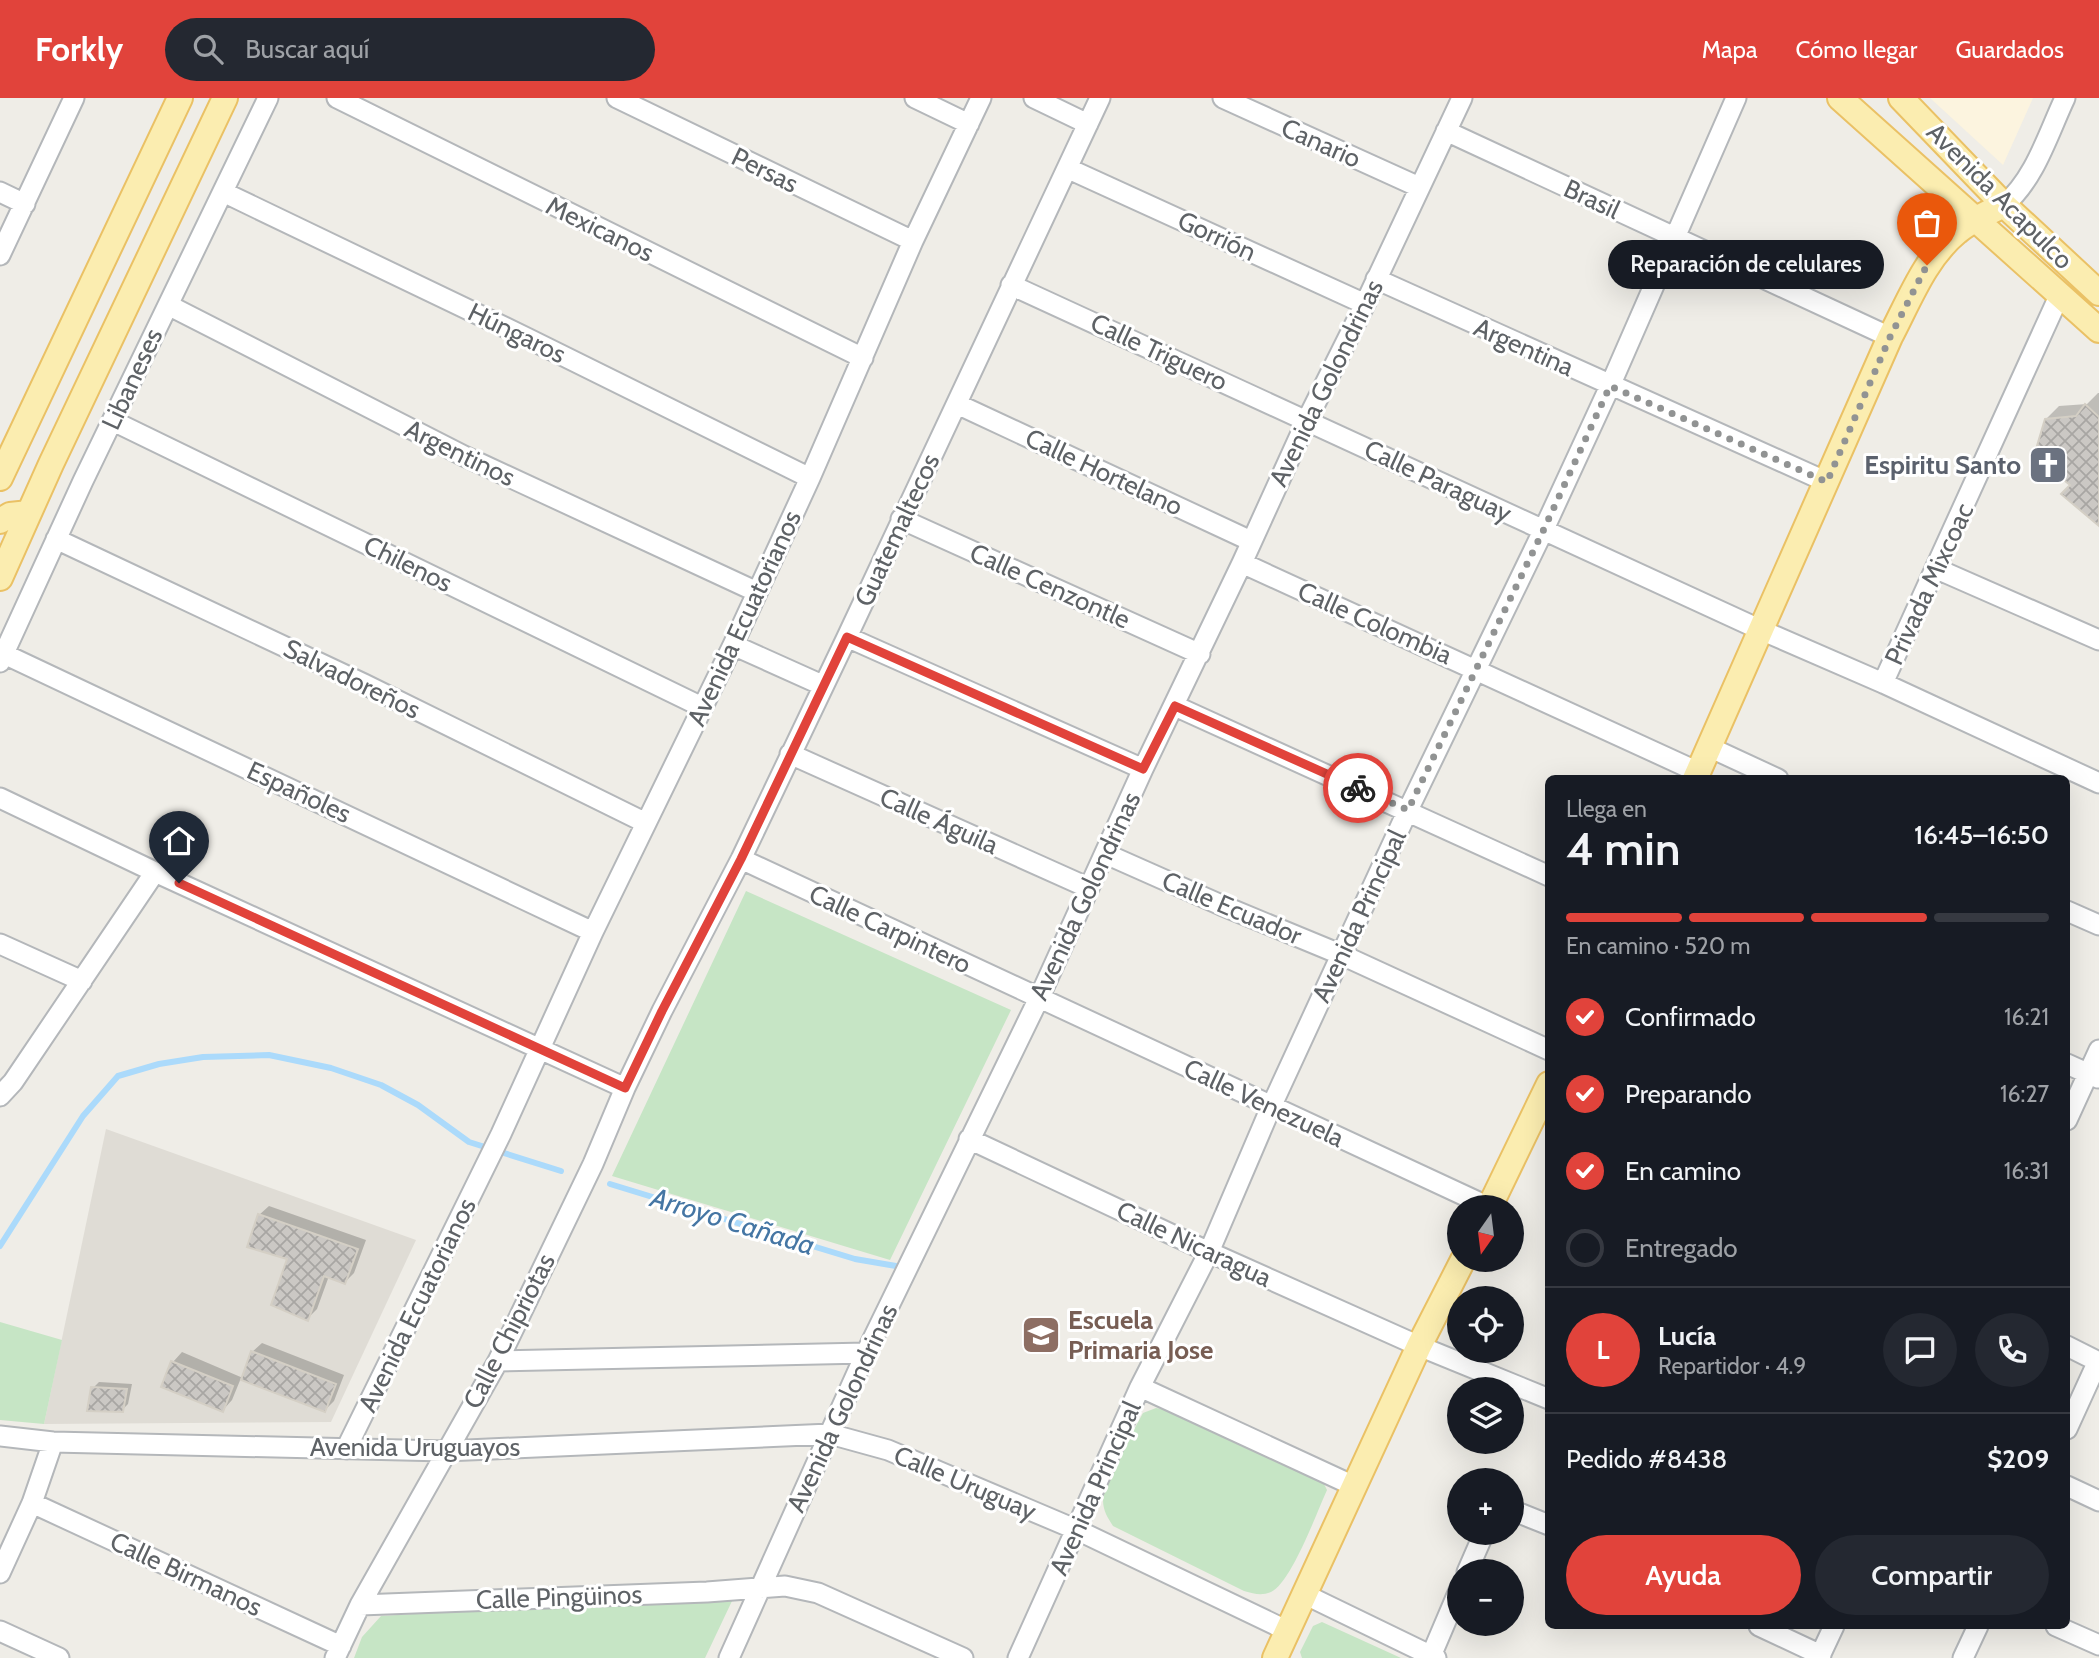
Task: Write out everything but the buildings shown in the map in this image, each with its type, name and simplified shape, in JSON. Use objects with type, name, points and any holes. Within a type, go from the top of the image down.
[{"type":"main road","points":[[0,478],[180,98]]},
{"type":"main road","name":"Libaneses","points":[[0,578],[225,98]]},
{"type":"main road","name":"Avenida Acapulco","points":[[1840,98],[2099,330]]},
{"type":"main road","name":"Avenida Acapulco","points":[[1901,98],[2004,205],[2099,293]]},
{"type":"main road","points":[[1696,775],[1890,337],[1927,265],[1956,232],[1974,219],[2004,205]]},
{"type":"main road","points":[[0,521],[10,515],[29,513]]},
{"type":"main road","points":[[1495,1195],[1545,1100]]},
{"type":"main road","points":[[1275,1658],[1353,1486],[1456,1272]]},
{"type":"street","points":[[0,255],[74,98]]},
{"type":"street","name":"Libaneses","points":[[2,658],[56,539],[268,98]]},
{"type":"street","name":"Mexicanos","points":[[337,98],[863,358]]},
{"type":"street","name":"Persas","points":[[617,98],[913,241]]},
{"type":"street","points":[[915,98],[969,124]]},
{"type":"street","name":"Avenida Ecuatorianos","points":[[346,1449],[488,1162],[593,932],[733,645],[810,478],[913,241],[981,98]]},
{"type":"street","points":[[1034,98],[1088,124]]},
{"type":"street","name":"Guatemaltecos","points":[[581,1188],[662,1011],[741,859],[847,637],[1011,285],[1069,169],[1100,98]]},
{"type":"street","name":"Canario","points":[[1223,98],[1419,187]]},
{"type":"street","name":"Avenida Golondrinas","points":[[729,1658],[866,1353],[1039,998],[1307,420],[1462,98]]},
{"type":"street","name":"Avenida Principal","points":[[1017,1658],[1140,1387],[1209,1252],[1271,1107],[1408,810],[1610,386],[1736,98]]},
{"type":"street","points":[[2004,205],[2027,180],[2065,98]]},
{"type":"street","name":"Brasil","points":[[1446,131],[1890,337]]},
{"type":"street","name":"Gorrión","points":[[1069,169],[1365,304]]},
{"type":"street","points":[[0,192],[25,204]]},
{"type":"street","name":"Húngaros","points":[[223,192],[810,478]]},
{"type":"street","name":"Argentina","points":[[1376,279],[1827,482]]},
{"type":"street","name":"Calle Triguero","points":[[1011,285],[1307,420]]},
{"type":"street","name":"Privada Mixcoac","points":[[1883,684],[2060,294]]},
{"type":"street","name":"Argentinos","points":[[168,305],[464,456],[757,592]]},
{"type":"street","name":"Calle Hortelano","points":[[957,404],[1251,541]]},
{"type":"street","name":"Calle Paraguay","points":[[1307,420],[1760,630],[2099,783]]},
{"type":"street","name":"Chilenos","points":[[113,421],[702,708]]},
{"type":"street","name":"Calle Cenzontle","points":[[901,519],[1200,654]]},
{"type":"street","name":"Salvadoreños","points":[[56,539],[364,684],[646,822]]},
{"type":"street","name":"Calle Colombia","points":[[1242,563],[1475,668],[1696,775]]},
{"type":"street","points":[[1937,569],[2099,640]]},
{"type":"street","points":[[847,637],[1143,769]]},
{"type":"street","points":[[733,645],[822,685]]},
{"type":"street","name":"Españoles","points":[[2,658],[593,932]]},
{"type":"street","points":[[1175,706],[1545,874]]},
{"type":"street","points":[[1709,747],[1769,775]]},
{"type":"street","name":"Calle Águila","points":[[790,754],[1089,888]]},
{"type":"street","points":[[0,798],[625,1088]]},
{"type":"street","name":"Calle Ecuador","points":[[1106,854],[1342,955],[1545,1048]]},
{"type":"street","name":"Calle Carpintero","points":[[741,859],[1039,998]]},
{"type":"street","points":[[4,1085],[82,981],[155,872]]},
{"type":"street","points":[[2070,912],[2099,925]]},
{"type":"street","points":[[0,944],[82,981]]},
{"type":"street","name":"Calle Venezuela","points":[[1039,998],[1463,1195]]},
{"type":"street","points":[[2070,1115],[2094,1077],[2099,1050]]},
{"type":"street","points":[[2070,1065],[2094,1077]]},
{"type":"street","name":"Calle Nicaragua","points":[[969,1139],[1209,1252],[1419,1346],[1545,1396]]},
{"type":"street","name":"Calle Chipriotas","points":[[338,1652],[360,1605],[498,1361],[581,1188]]},
{"type":"street","points":[[2070,1348],[2098,1362],[2070,1423]]},
{"type":"street","points":[[498,1361],[866,1353]]},
{"type":"street","points":[[1140,1387],[1353,1486]]},
{"type":"street","name":"Avenida Uruguayos","points":[[0,1436],[53,1442],[446,1451],[830,1434]]},
{"type":"street","name":"Calle Uruguay","points":[[830,1434],[888,1450],[1077,1530],[1287,1631]]},
{"type":"street","points":[[0,1573],[32,1503],[53,1442]]},
{"type":"street","points":[[2070,1487],[2099,1501]]},
{"type":"street","name":"Calle Birmanos","points":[[32,1503],[338,1652]]},
{"type":"street","points":[[1524,1515],[1545,1523]]},
{"type":"street","name":"Calle Pingüinos","points":[[360,1605],[707,1592],[785,1586],[818,1593],[962,1658]]},
{"type":"street","points":[[1304,1594],[1434,1657],[1447,1622]]},
{"type":"street","points":[[1765,1629],[1820,1657],[1833,1629]]},
{"type":"street","points":[[1963,1658],[1977,1629]]},
{"type":"street","points":[[2063,1629],[2099,1645]]},
{"type":"street","points":[[0,1631],[59,1658]]},
{"type":"shaded area","points":[[1930,98],[2033,98],[2003,165]]},
{"type":"shaded area","points":[[106,1129],[416,1240],[331,1422],[44,1424]]},
{"type":"green space","points":[[746,891],[1011,1010],[890,1260],[612,1176]]},
{"type":"green space","points":[[0,1322],[62,1340],[44,1424],[0,1420]]},
{"type":"green space","points":[[1156,1408],[1173,1411],[1323,1482],[1327,1490],[1303,1546],[1287,1575],[1271,1592],[1258,1594],[1244,1591],[1111,1523],[1103,1504],[1108,1482],[1143,1413]]},
{"type":"green space","points":[[694,1592],[732,1601],[705,1658],[354,1658],[362,1637],[381,1616],[540,1606]]},
{"type":"green space","points":[[1322,1622],[1401,1658],[1302,1658],[1300,1652],[1313,1626]]},
{"type":"waterway","name":"Arroyo Cañada","points":[[0,1246],[83,1116],[118,1076],[159,1064],[203,1057],[269,1055],[331,1068],[381,1085],[418,1105],[469,1142],[561,1171]]},
{"type":"waterway","name":"Arroyo Cañada","points":[[610,1184],[855,1259],[896,1266]]},
{"type":"way so far","points":[[1358,788],[1408,810],[1610,386],[1827,482],[1890,337],[1927,265]]},
{"type":"place","name":"Reparación de celulares","points":[[1927,265]]},
{"type":"place","name":"Espiritu Santo","points":[[2048,465]]},
{"type":"place","name":"Escuela Primaria Jose","points":[[1041,1335]]},
{"type":"route","points":[[179,883],[625,1088],[741,859],[847,637],[1143,769],[1175,706],[1358,788]]}]
